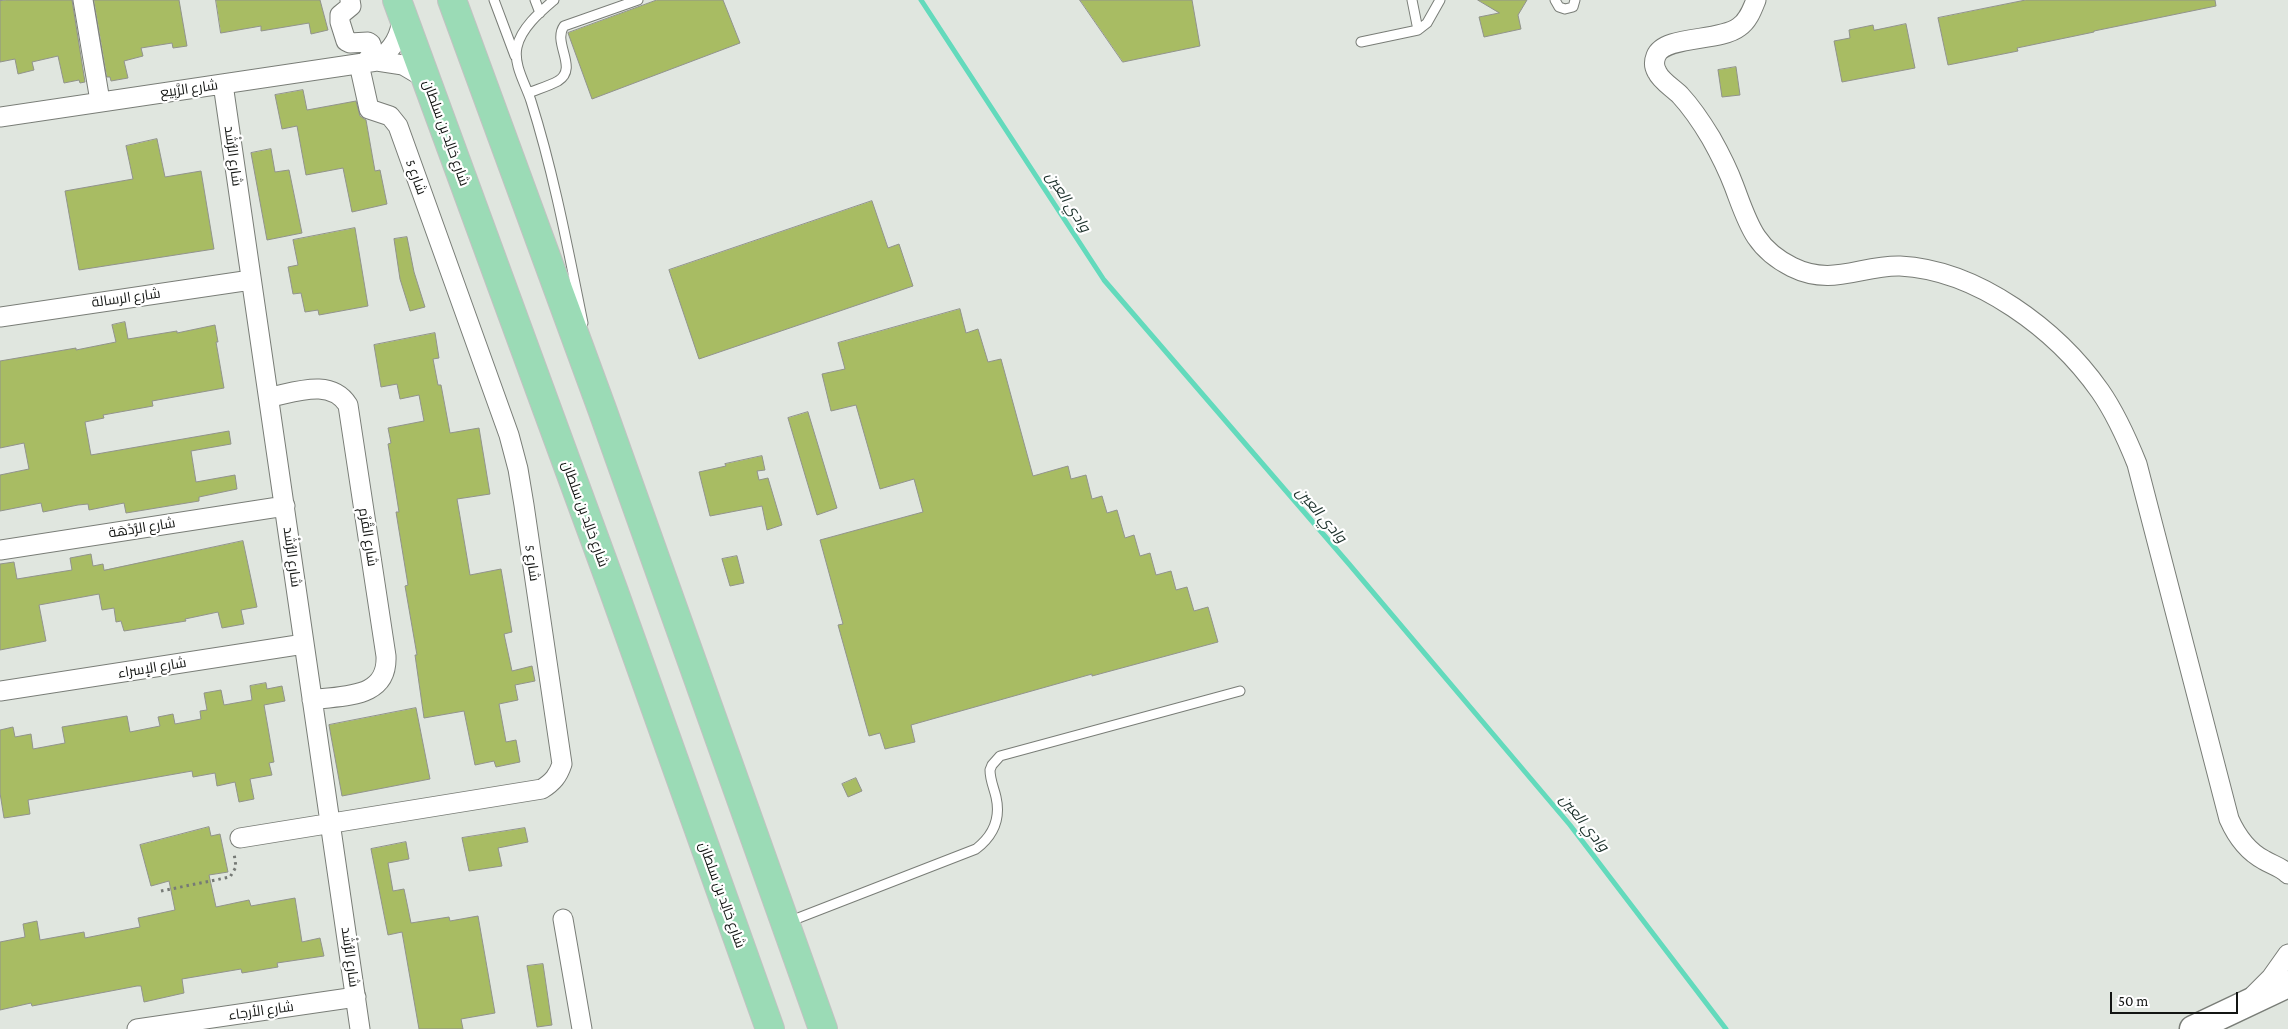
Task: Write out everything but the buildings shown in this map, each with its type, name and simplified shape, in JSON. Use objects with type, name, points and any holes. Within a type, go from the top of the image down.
[{"type":"main road","points":[[452,0],[602,409],[823,1029]]},
{"type":"main road","name":"شارع خالِد بن سلطان","points":[[400,8],[609,580],[768,1027]]},
{"type":"main road","points":[[2193,1029],[2288,984]]},
{"type":"street","points":[[83,0],[100,101]]},
{"type":"street","name":"شارع 5","points":[[240,838],[542,789],[551,783],[558,774],[562,764],[524,505],[518,469],[509,435],[398,126],[384,112],[369,109],[367,62],[373,52],[371,44],[368,42],[350,43],[346,41],[340,22],[340,15],[351,6],[350,0]]},
{"type":"street","points":[[1756,0],[1749,16],[1733,31],[1718,36],[1667,45],[1659,51],[1655,60],[1659,75],[1690,107],[1711,139],[1734,185],[1753,235],[1782,262],[1809,273],[1838,276],[1883,267],[1914,268],[1955,278],[2002,300],[2046,332],[2084,370],[2115,415],[2137,464],[2229,819],[2234,830],[2247,848],[2256,856],[2288,874]]},
{"type":"street","points":[[367,62],[396,41],[402,24],[400,8]]},
{"type":"street","name":"شارع الرَّبِيع","points":[[0,117],[367,62],[403,65],[426,78]]},
{"type":"street","name":"شارع الرُّشْد","points":[[223,84],[270,397],[360,1029]]},
{"type":"street","name":"شارع الرسالة","points":[[0,317],[251,280]]},
{"type":"street","name":"شارع القُرْم","points":[[270,397],[327,388],[343,397],[348,405],[386,656],[385,672],[376,686],[366,691],[312,700]]},
{"type":"street","name":"شارع الرُّدْهَة","points":[[0,550],[285,506]]},
{"type":"street","name":"شارع الإسراء","points":[[0,691],[304,644]]},
{"type":"street","points":[[562,919],[582,1029]]},
{"type":"street","points":[[2246,1004],[2271,978],[2288,954]]},
{"type":"street","name":"شارع الأرجاء","points":[[138,1029],[356,997]]},
{"type":"lane","points":[[494,0],[528,93],[552,174],[602,409]]},
{"type":"lane","points":[[535,0],[540,12]]},
{"type":"lane","points":[[517,61],[517,48],[521,36],[540,12],[554,0]]},
{"type":"lane","points":[[528,93],[559,80],[563,75],[566,61],[560,36],[564,26],[638,0]]},
{"type":"lane","points":[[1412,0],[1418,30]]},
{"type":"lane","points":[[1361,42],[1418,30],[1427,23],[1440,0]]},
{"type":"lane","points":[[1556,0],[1559,7],[1565,9],[1572,7],[1575,0]]},
{"type":"lane","points":[[785,923],[976,849],[985,842],[995,825],[998,807],[990,770],[995,760],[1000,756],[1240,691]]},
{"type":"path","points":[[162,891],[230,877],[236,867],[232,840],[240,838]]},
{"type":"waterway","name":"وادي العين","points":[[921,0],[1104,280],[1349,564],[1570,825],[1726,1029]]}]
